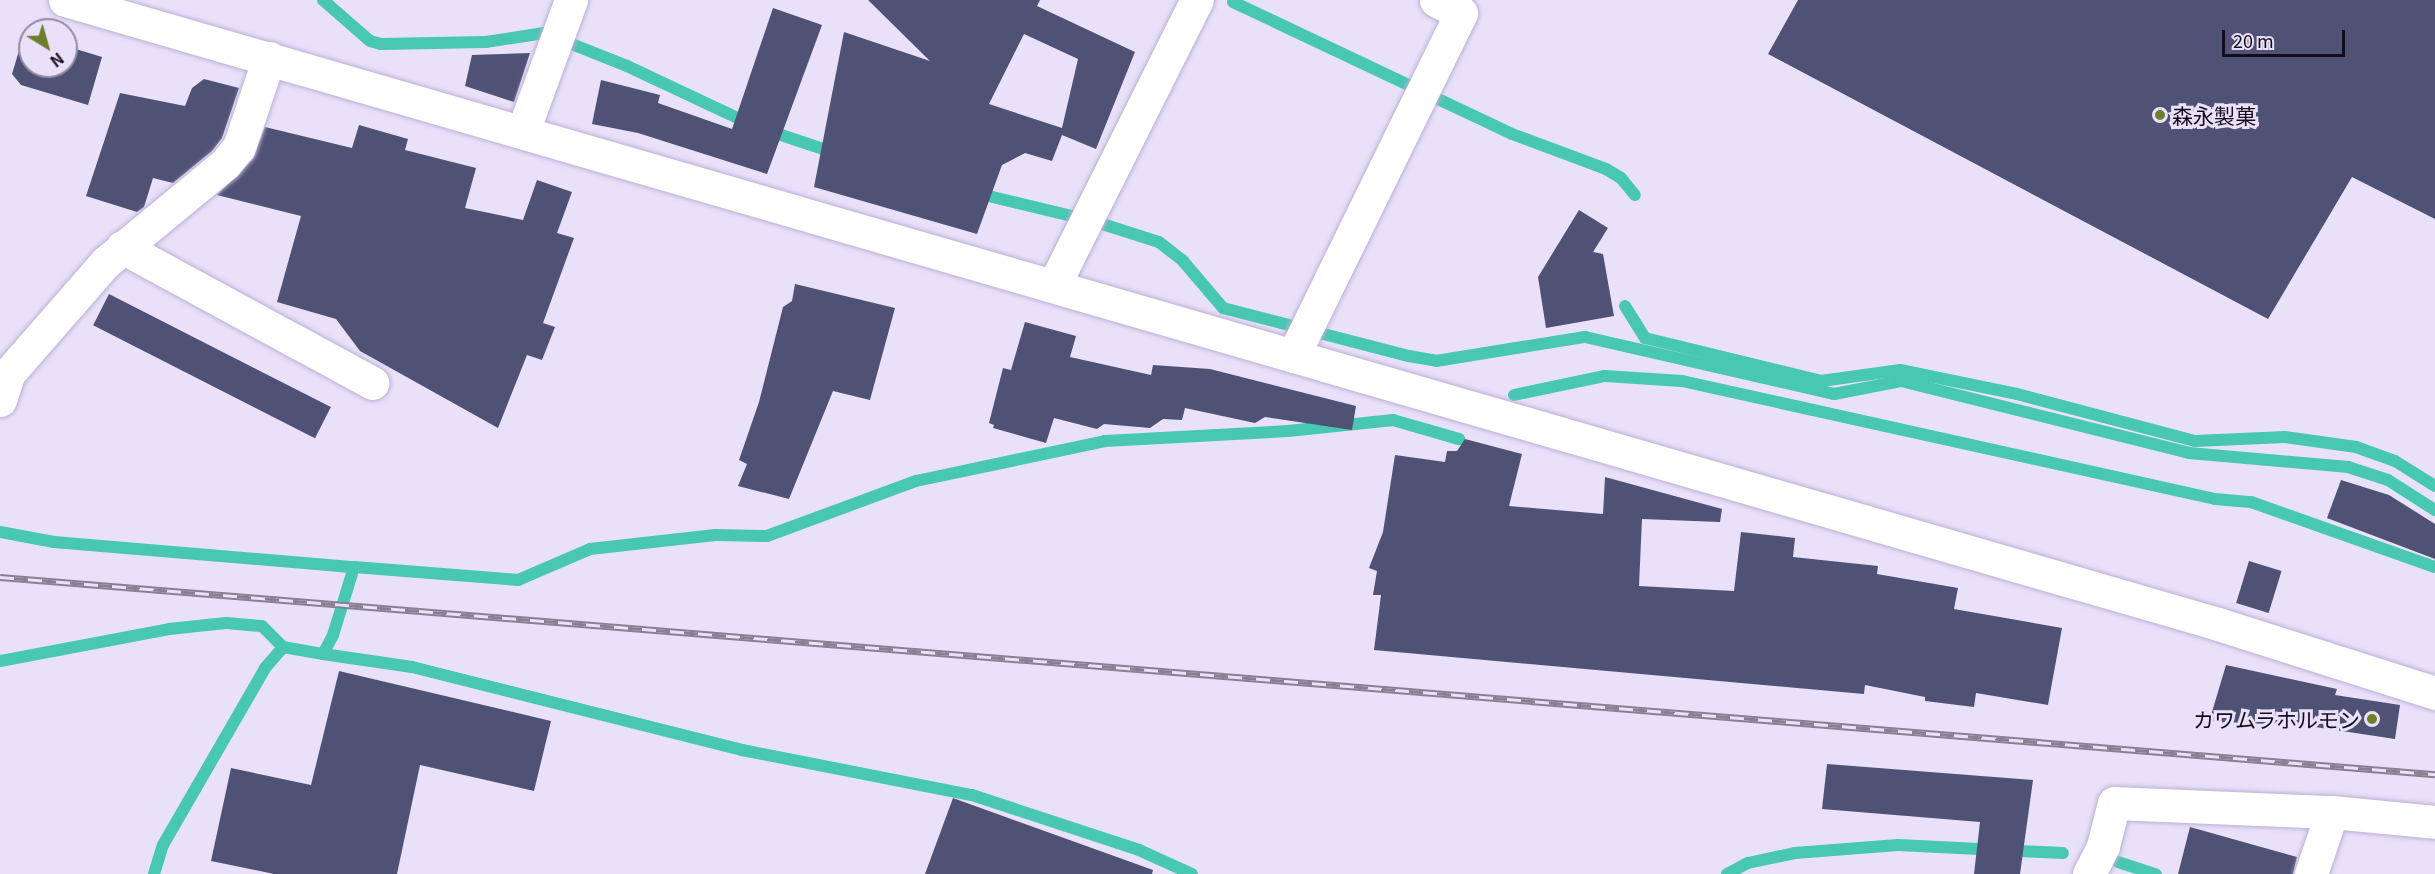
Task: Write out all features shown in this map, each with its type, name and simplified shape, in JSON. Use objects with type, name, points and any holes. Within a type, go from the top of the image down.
[{"type":"street","points":[[65,0],[2218,624],[2435,693]]},
{"type":"street","points":[[523,131],[571,0]]},
{"type":"street","points":[[1293,356],[1461,13],[1436,0]]},
{"type":"street","points":[[1054,285],[1192,2]]},
{"type":"street","points":[[0,400],[9,373],[122,248],[225,164],[239,147],[269,58]]},
{"type":"street","points":[[122,248],[373,383]]},
{"type":"street","points":[[2089,874],[2103,846],[2114,803],[2332,812],[2435,822]]},
{"type":"street","points":[[2311,874],[2332,812]]},
{"type":"building","points":[[868,0],[1040,0],[1037,6],[1135,52],[1096,149],[1062,135],[1052,161],[1025,153],[1002,165],[977,234],[814,187],[844,32],[930,61]],"holes":[[[1024,34],[1078,59],[1062,128],[989,104]]]},
{"type":"building","name":"森永製菓","points":[[1798,0],[2435,0],[2435,219],[2352,177],[2268,319],[1768,54]]},
{"type":"building","points":[[773,8],[822,25],[767,174],[638,133],[592,124],[601,80],[660,95],[658,103],[732,129]]},
{"type":"building","points":[[78,50],[102,57],[88,105],[21,85],[12,74],[18,54],[18,78],[78,78]]},
{"type":"building","points":[[530,53],[514,102],[465,86],[472,55]]},
{"type":"building","points":[[204,79],[239,88],[222,138],[212,151],[173,183],[153,178],[144,207],[137,212],[86,196],[120,93],[185,106],[192,88]]},
{"type":"building","points":[[359,125],[408,139],[405,150],[476,168],[465,208],[523,220],[537,180],[572,192],[557,233],[574,238],[543,323],[555,327],[542,360],[527,355],[498,428],[360,351],[336,319],[277,302],[301,216],[217,195],[253,159],[265,127],[352,148]]},
{"type":"building","points":[[1579,210],[1608,228],[1593,252],[1603,254],[1614,316],[1546,328],[1538,277]]},
{"type":"building","points":[[795,284],[895,308],[870,400],[833,391],[789,499],[738,486],[747,464],[739,460],[759,402],[783,307],[792,301]]},
{"type":"building","points":[[109,294],[331,407],[315,438],[93,325]]},
{"type":"building","points":[[1025,322],[1076,336],[1070,357],[1151,375],[1153,365],[1210,369],[1356,406],[1352,430],[1265,417],[1255,423],[1185,408],[1182,420],[1163,419],[1150,428],[1104,424],[1097,429],[1054,418],[1046,443],[993,428],[994,425],[989,423],[1003,368],[1011,370]]},
{"type":"building","points":[[1465,439],[1522,454],[1509,506],[1603,514],[1605,477],[1722,509],[1720,522],[1642,519],[1639,586],[1734,591],[1741,532],[1795,538],[1793,557],[1878,566],[1877,574],[1958,588],[1954,609],[2062,628],[2048,705],[1976,693],[1974,707],[1925,701],[1925,697],[1865,685],[1864,694],[1374,650],[1381,595],[1373,595],[1377,571],[1369,568],[1383,532],[1395,455],[1445,462],[1447,451],[1457,451]]},
{"type":"building","points":[[2341,480],[2389,495],[2435,524],[2435,559],[2327,518]]},
{"type":"building","points":[[2249,561],[2282,571],[2269,613],[2236,603]]},
{"type":"building","points":[[2226,665],[2337,689],[2335,695],[2400,705],[2395,739],[2302,725],[2209,722]]},
{"type":"building","points":[[339,671],[551,721],[534,791],[420,765],[397,874],[274,874],[211,861],[231,768],[311,785]]},
{"type":"building","points":[[1827,764],[2033,780],[2020,874],[1974,874],[1980,822],[1822,809]]},
{"type":"building","points":[[953,798],[1153,870],[1152,874],[925,874]]},
{"type":"building","points":[[2190,827],[2297,857],[2293,874],[2178,874]]},
{"type":"waterway","points":[[323,0],[370,41],[381,44],[486,42],[544,33],[627,66],[750,124]]},
{"type":"waterway","points":[[1233,2],[1512,134],[1606,169],[1621,178],[1635,195]]},
{"type":"waterway","points":[[766,130],[835,153]]},
{"type":"waterway","points":[[976,193],[1093,221],[1159,242],[1183,261],[1223,308],[1409,356],[1436,361],[1585,337],[1834,394],[1901,381],[2189,453],[2348,467],[2388,480],[2435,510]]},
{"type":"waterway","points":[[1625,306],[1645,338],[1821,381],[1900,370],[2017,394],[2195,441],[2285,437],[2356,447],[2395,461],[2435,486]]},
{"type":"waterway","points":[[1514,395],[1605,376],[1682,381],[2215,499],[2251,502],[2435,567]]},
{"type":"waterway","points":[[154,874],[163,845],[265,668],[283,647],[323,654],[333,635],[354,567],[518,580],[590,549],[715,535],[767,536],[916,481],[1105,441],[1288,431],[1393,420],[1459,439]]},
{"type":"waterway","points":[[0,532],[54,542],[354,567]]},
{"type":"waterway","points":[[0,661],[169,629],[226,623],[262,626],[283,647]]},
{"type":"waterway","points":[[323,654],[412,667],[742,750],[972,795],[1139,850],[1192,874]]},
{"type":"waterway","points":[[1727,874],[1748,863],[1795,853],[1898,845],[2063,853]]},
{"type":"waterway","points":[[2118,862],[2156,874]]},
{"type":"railway","points":[[0,577],[2435,774]]},
{"type":"place","name":"森永製菓","points":[[2160,115]]},
{"type":"place","name":"カワムラホルモン","points":[[2372,719]]}]
